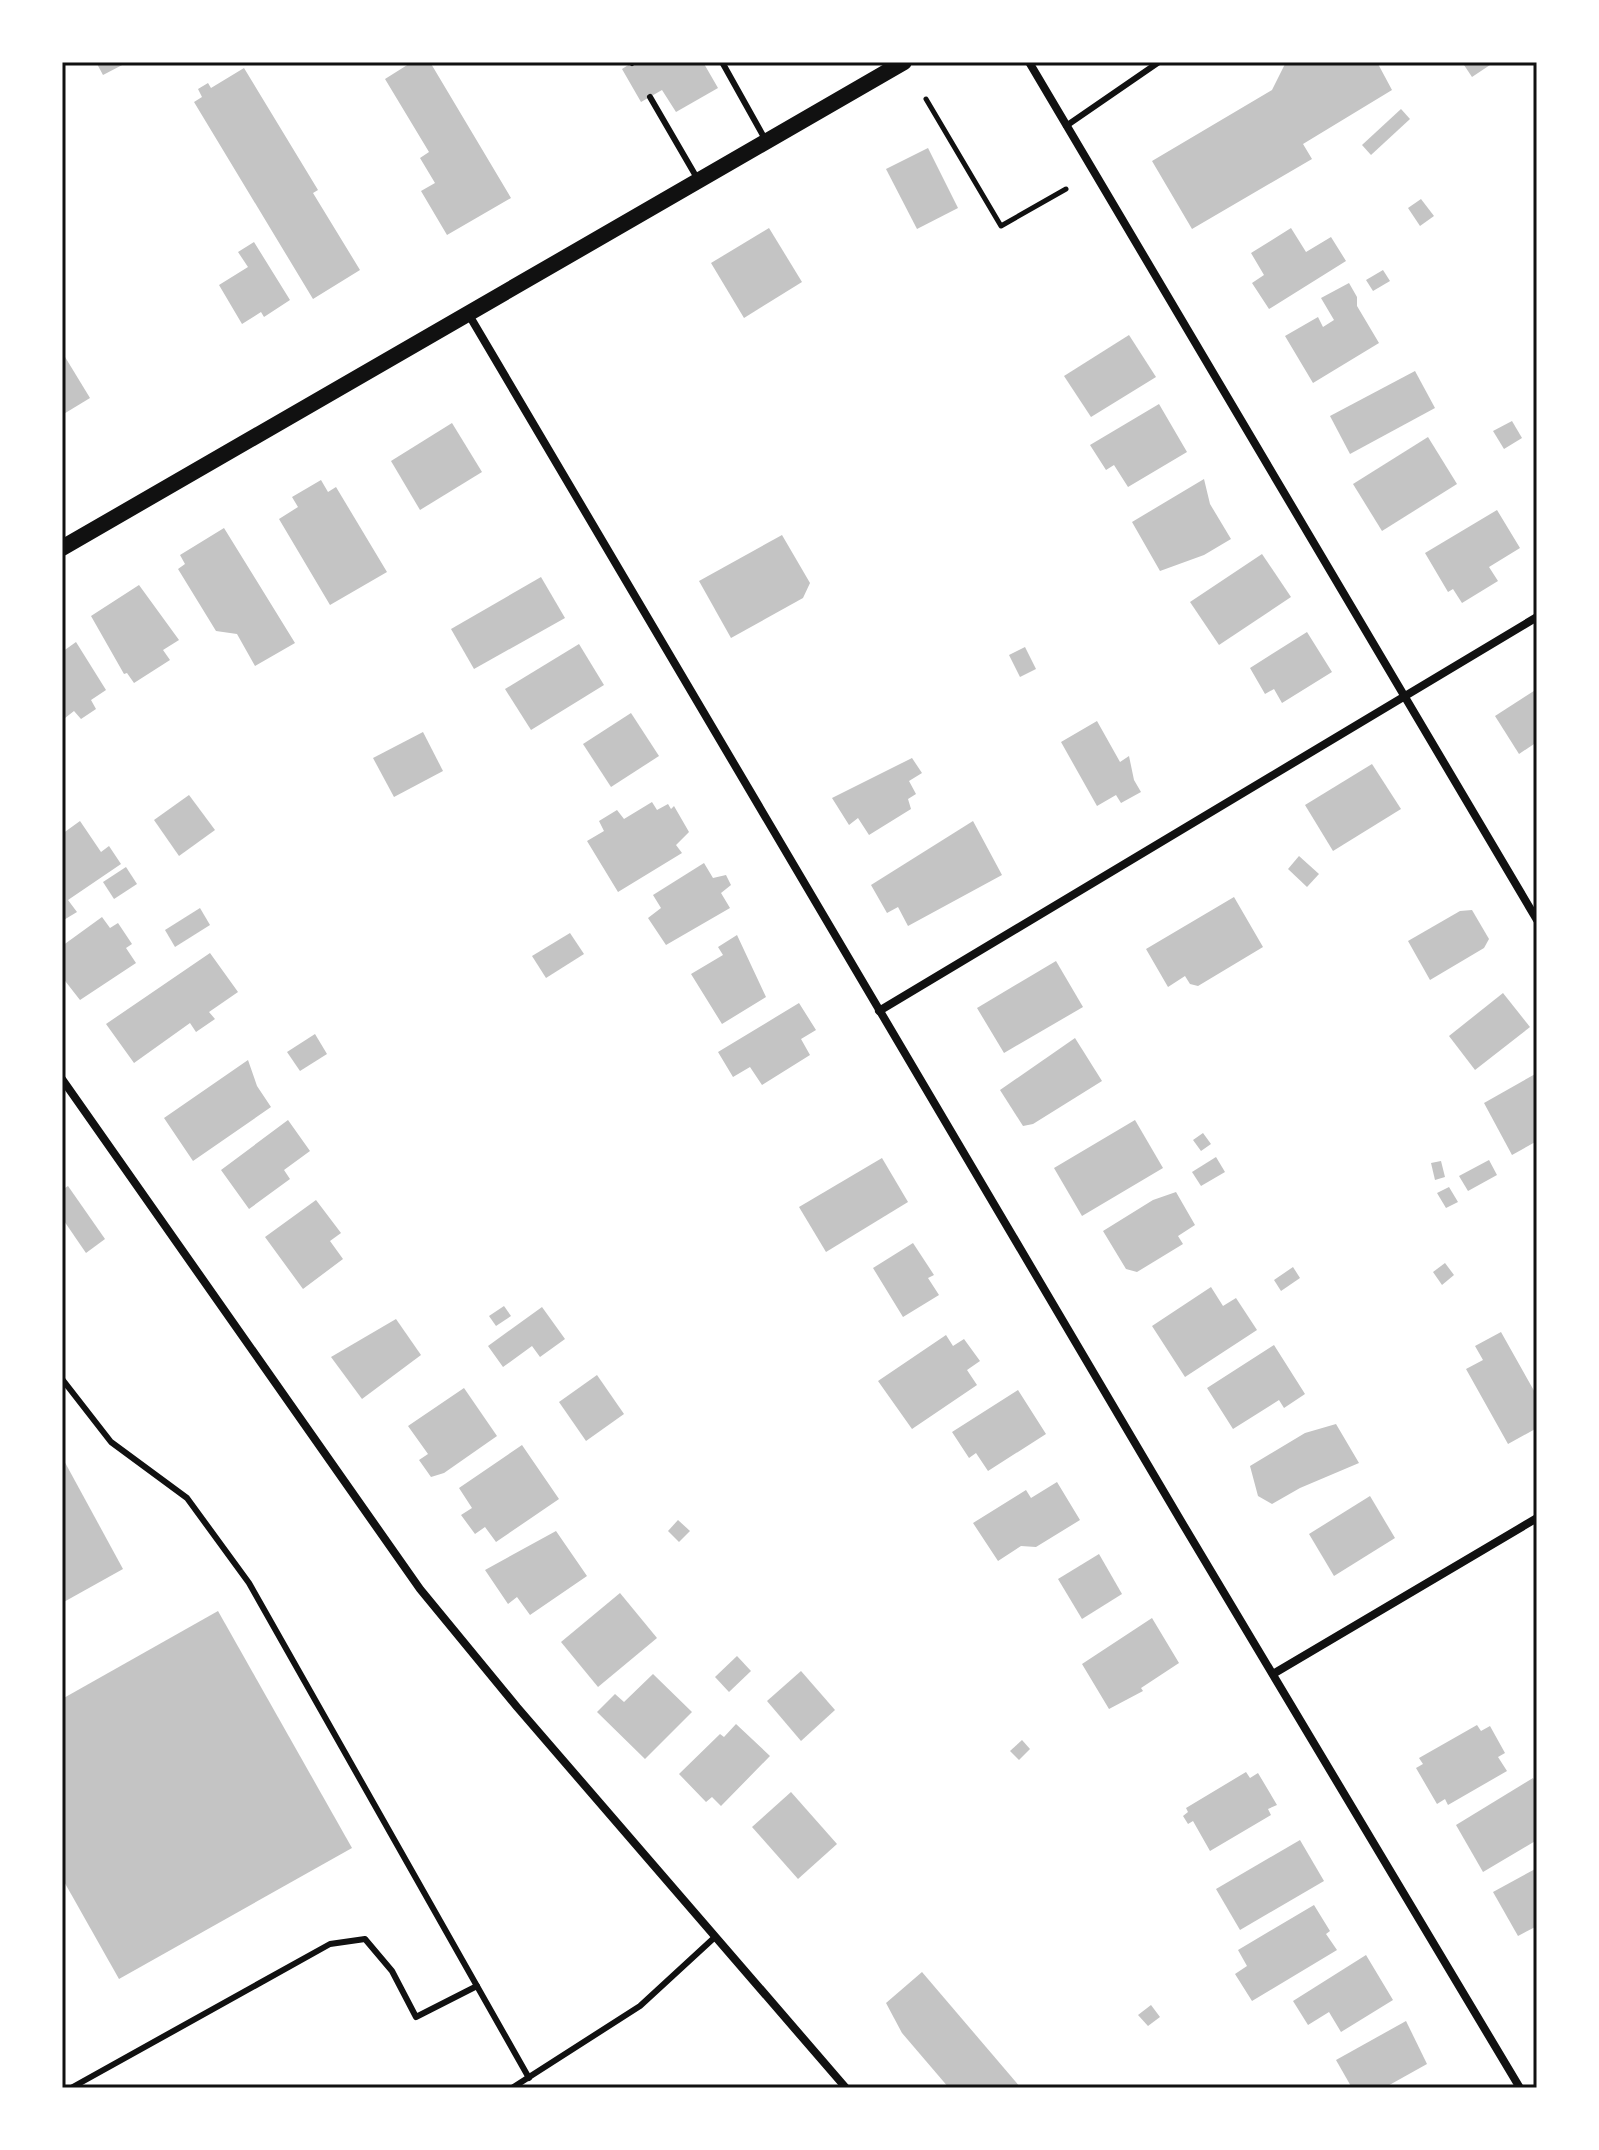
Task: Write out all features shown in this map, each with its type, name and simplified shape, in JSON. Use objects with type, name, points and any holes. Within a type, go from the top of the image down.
[{"type":"main road","points":[[62,548],[904,62]]},
{"type":"street","points":[[1029,62],[1537,920]]},
{"type":"street","points":[[469,315],[1520,2088]]},
{"type":"street","points":[[879,1011],[1537,617]]},
{"type":"street","points":[[62,1079],[420,1589],[846,2088]]},
{"type":"street","points":[[1273,1674],[1537,1518]]},
{"type":"lane","points":[[722,62],[767,142]]},
{"type":"lane","points":[[1066,126],[1159,62]]},
{"type":"lane","points":[[650,97],[699,181]]},
{"type":"lane","points":[[62,1379],[111,1442],[187,1498],[249,1583],[529,2078]]},
{"type":"lane","points":[[512,2088],[640,2006],[715,1937]]},
{"type":"lane","points":[[71,2088],[330,1944],[365,1939],[392,1971],[416,2017],[477,1986]]},
{"type":"path","points":[[926,99],[1001,226],[1066,189]]},
{"type":"building","points":[[96,62],[128,62],[103,75]]},
{"type":"building","points":[[412,62],[430,62],[511,198],[447,235],[421,191],[435,183],[420,158],[429,152],[385,79]]},
{"type":"building","points":[[633,62],[703,62],[718,88],[676,112],[662,90],[641,102],[622,69]]},
{"type":"building","points":[[1286,62],[1377,62],[1392,90],[1303,144],[1312,159],[1192,229],[1152,161],[1272,90]]},
{"type":"building","points":[[1462,62],[1488,62],[1490,65],[1472,77]]},
{"type":"building","points":[[244,68],[318,190],[313,193],[360,270],[313,299],[194,102],[202,97],[198,89],[208,83],[211,88]]},
{"type":"building","points":[[1401,109],[1410,119],[1371,155],[1362,145]]},
{"type":"building","points":[[928,148],[958,208],[917,229],[886,169]]},
{"type":"building","points":[[1421,199],[1434,216],[1420,226],[1408,208]]},
{"type":"building","points":[[769,228],[802,282],[744,318],[711,263]]},
{"type":"building","points":[[1291,228],[1306,252],[1331,237],[1346,261],[1269,309],[1252,283],[1264,275],[1251,253]]},
{"type":"building","points":[[254,242],[290,300],[264,317],[261,312],[242,324],[219,285],[248,267],[238,252]]},
{"type":"building","points":[[1383,270],[1390,281],[1373,291],[1366,280]]},
{"type":"building","points":[[1349,283],[1357,297],[1357,306],[1379,343],[1313,383],[1285,336],[1318,317],[1323,327],[1334,320],[1321,298]]},
{"type":"building","points":[[1129,335],[1156,377],[1091,417],[1064,376]]},
{"type":"building","points":[[62,352],[90,398],[62,415]]},
{"type":"building","points":[[1415,371],[1435,408],[1350,454],[1330,416]]},
{"type":"building","points":[[1159,404],[1187,452],[1128,487],[1114,465],[1106,470],[1090,445]]},
{"type":"building","points":[[1512,421],[1522,438],[1504,449],[1493,431]]},
{"type":"building","points":[[452,423],[482,472],[420,510],[391,461]]},
{"type":"building","points":[[1428,437],[1457,484],[1382,531],[1353,484]]},
{"type":"building","points":[[1204,479],[1210,504],[1231,539],[1204,555],[1160,571],[1132,522]]},
{"type":"building","points":[[321,480],[328,492],[336,487],[387,572],[330,605],[279,519],[298,507],[292,497]]},
{"type":"building","points":[[1497,510],[1520,548],[1489,567],[1498,581],[1462,603],[1453,589],[1448,592],[1425,553]]},
{"type":"building","points":[[224,528],[295,643],[255,666],[237,634],[216,631],[178,569],[185,564],[180,555]]},
{"type":"building","points":[[782,535],[810,583],[803,598],[731,638],[699,581]]},
{"type":"building","points":[[1262,554],[1291,597],[1219,645],[1190,602]]},
{"type":"building","points":[[541,577],[565,618],[474,669],[451,629]]},
{"type":"building","points":[[139,585],[179,640],[163,650],[170,660],[134,683],[127,673],[124,674],[91,616]]},
{"type":"building","points":[[1307,632],[1332,672],[1282,703],[1274,689],[1265,694],[1250,668]]},
{"type":"building","points":[[76,642],[106,690],[91,700],[96,709],[81,719],[74,711],[65,718],[62,713],[62,652]]},
{"type":"building","points":[[579,644],[604,685],[531,730],[505,689]]},
{"type":"building","points":[[1025,647],[1036,669],[1020,677],[1009,655]]},
{"type":"building","points":[[1537,689],[1537,742],[1519,754],[1495,716]]},
{"type":"building","points":[[631,713],[659,756],[611,787],[583,744]]},
{"type":"building","points":[[1097,721],[1120,762],[1129,756],[1134,780],[1141,792],[1121,803],[1116,795],[1097,806],[1061,742]]},
{"type":"building","points":[[423,732],[443,771],[394,797],[373,758]]},
{"type":"building","points":[[912,758],[922,773],[909,781],[916,794],[908,799],[911,809],[869,835],[858,818],[849,825],[832,798]]},
{"type":"building","points":[[1372,764],[1401,809],[1333,851],[1305,805]]},
{"type":"building","points":[[189,795],[215,830],[179,856],[154,820]]},
{"type":"building","points":[[652,802],[657,810],[668,804],[671,809],[674,806],[689,832],[676,845],[682,853],[618,892],[587,841],[604,831],[599,821],[617,810],[624,819]]},
{"type":"building","points":[[80,821],[101,852],[109,846],[121,864],[68,900],[77,912],[62,921],[62,834]]},
{"type":"building","points":[[973,821],[1002,875],[908,926],[898,907],[887,913],[871,885]]},
{"type":"building","points":[[1299,856],[1319,874],[1307,887],[1288,869]]},
{"type":"building","points":[[704,863],[713,878],[726,875],[731,885],[721,893],[730,908],[666,945],[648,918],[661,908],[653,895]]},
{"type":"building","points":[[126,867],[137,884],[114,899],[103,882]]},
{"type":"building","points":[[1234,897],[1263,947],[1198,986],[1190,984],[1185,976],[1168,987],[1146,949]]},
{"type":"building","points":[[200,908],[210,925],[175,947],[165,930]]},
{"type":"building","points":[[1472,910],[1489,939],[1484,948],[1430,980],[1408,941],[1460,911]]},
{"type":"building","points":[[102,917],[110,928],[118,923],[132,944],[126,948],[136,963],[80,1000],[62,977],[62,946]]},
{"type":"building","points":[[570,933],[584,954],[546,978],[532,956]]},
{"type":"building","points":[[737,935],[766,997],[722,1024],[691,974],[723,955],[718,947]]},
{"type":"building","points":[[210,953],[238,992],[209,1012],[215,1019],[196,1032],[190,1023],[134,1063],[106,1024]]},
{"type":"building","points":[[1056,961],[1083,1007],[1004,1053],[977,1008]]},
{"type":"building","points":[[1503,993],[1530,1027],[1475,1070],[1449,1036]]},
{"type":"building","points":[[799,1003],[816,1030],[801,1039],[810,1055],[762,1085],[750,1067],[733,1077],[718,1052]]},
{"type":"building","points":[[315,1034],[327,1054],[300,1071],[287,1052]]},
{"type":"building","points":[[1075,1038],[1102,1081],[1033,1124],[1023,1126],[1000,1090]]},
{"type":"building","points":[[248,1060],[257,1086],[271,1107],[193,1161],[164,1118]]},
{"type":"building","points":[[1537,1073],[1537,1141],[1512,1155],[1484,1103]]},
{"type":"building","points":[[288,1120],[310,1151],[284,1170],[290,1179],[249,1209],[221,1170]]},
{"type":"building","points":[[1135,1120],[1163,1168],[1082,1216],[1054,1168]]},
{"type":"building","points":[[1203,1133],[1211,1144],[1201,1151],[1193,1140]]},
{"type":"building","points":[[1216,1157],[1225,1172],[1201,1186],[1192,1172]]},
{"type":"building","points":[[882,1158],[908,1202],[826,1252],[799,1207]]},
{"type":"building","points":[[1489,1160],[1497,1175],[1468,1191],[1459,1176]]},
{"type":"building","points":[[1441,1161],[1445,1177],[1435,1180],[1431,1163]]},
{"type":"building","points":[[68,1186],[105,1239],[86,1253],[62,1218],[62,1190]]},
{"type":"building","points":[[1449,1187],[1458,1202],[1446,1208],[1437,1193]]},
{"type":"building","points":[[1176,1192],[1195,1225],[1178,1236],[1183,1244],[1137,1272],[1126,1269],[1103,1231],[1153,1200]]},
{"type":"building","points":[[316,1200],[341,1233],[330,1241],[343,1259],[303,1289],[265,1237]]},
{"type":"building","points":[[913,1243],[934,1275],[928,1278],[939,1295],[903,1317],[873,1268]]},
{"type":"building","points":[[1445,1263],[1454,1275],[1442,1285],[1433,1272]]},
{"type":"building","points":[[1293,1267],[1300,1278],[1281,1291],[1274,1280]]},
{"type":"building","points":[[1211,1287],[1223,1306],[1236,1298],[1257,1330],[1185,1377],[1152,1326]]},
{"type":"building","points":[[504,1306],[511,1316],[496,1326],[489,1316]]},
{"type":"building","points":[[542,1307],[565,1339],[540,1357],[532,1346],[503,1367],[488,1346]]},
{"type":"building","points":[[396,1319],[421,1355],[362,1399],[331,1357]]},
{"type":"building","points":[[1501,1332],[1537,1396],[1537,1428],[1508,1444],[1466,1369],[1483,1360],[1475,1346]]},
{"type":"building","points":[[946,1335],[953,1346],[964,1339],[980,1361],[967,1370],[977,1385],[912,1429],[878,1381]]},
{"type":"building","points":[[1274,1345],[1305,1394],[1284,1408],[1279,1400],[1233,1429],[1207,1388]]},
{"type":"building","points":[[597,1375],[624,1414],[586,1441],[559,1402]]},
{"type":"building","points":[[464,1388],[497,1436],[444,1473],[431,1477],[419,1460],[428,1454],[408,1426]]},
{"type":"building","points":[[1018,1390],[1046,1434],[988,1471],[976,1453],[969,1458],[952,1432]]},
{"type":"building","points":[[1336,1424],[1359,1463],[1300,1488],[1272,1504],[1258,1496],[1250,1466],[1305,1433]]},
{"type":"building","points":[[522,1445],[559,1499],[496,1542],[485,1527],[475,1534],[461,1515],[472,1508],[459,1488]]},
{"type":"building","points":[[62,1457],[123,1569],[62,1603]]},
{"type":"building","points":[[1057,1482],[1080,1520],[1036,1547],[1021,1546],[998,1561],[973,1523],[1026,1490],[1031,1498]]},
{"type":"building","points":[[1370,1496],[1395,1538],[1334,1576],[1309,1534]]},
{"type":"building","points":[[678,1520],[690,1531],[679,1542],[668,1531]]},
{"type":"building","points":[[556,1531],[587,1576],[530,1615],[517,1597],[508,1604],[485,1570]]},
{"type":"building","points":[[1099,1554],[1122,1594],[1082,1619],[1058,1579]]},
{"type":"building","points":[[620,1593],[657,1638],[598,1687],[561,1642]]},
{"type":"building","points":[[218,1611],[352,1848],[119,1979],[62,1878],[62,1699]]},
{"type":"building","points":[[1152,1618],[1179,1663],[1141,1688],[1143,1691],[1109,1709],[1082,1664]]},
{"type":"building","points":[[737,1656],[751,1671],[729,1692],[715,1677]]},
{"type":"building","points":[[801,1671],[835,1710],[801,1741],[767,1701]]},
{"type":"building","points":[[653,1674],[692,1712],[645,1759],[597,1712],[615,1694],[624,1702]]},
{"type":"building","points":[[736,1724],[770,1756],[721,1806],[712,1797],[706,1802],[679,1774],[720,1734],[724,1737]]},
{"type":"building","points":[[1477,1725],[1481,1731],[1490,1726],[1505,1753],[1498,1757],[1507,1771],[1448,1805],[1445,1799],[1437,1804],[1416,1768],[1423,1764],[1419,1758]]},
{"type":"building","points":[[1022,1740],[1030,1749],[1019,1760],[1010,1751]]},
{"type":"building","points":[[1246,1772],[1250,1778],[1258,1773],[1277,1805],[1268,1809],[1271,1815],[1210,1851],[1193,1821],[1188,1824],[1183,1816],[1188,1812],[1186,1808]]},
{"type":"building","points":[[1533,1778],[1537,1785],[1537,1840],[1483,1872],[1456,1825]]},
{"type":"building","points":[[791,1792],[837,1844],[798,1879],[752,1827]]},
{"type":"building","points":[[1300,1840],[1324,1881],[1240,1930],[1216,1889]]},
{"type":"building","points":[[1537,1868],[1537,1926],[1518,1936],[1493,1892]]},
{"type":"building","points":[[1314,1905],[1330,1931],[1326,1934],[1337,1950],[1252,2001],[1235,1974],[1247,1966],[1238,1950]]},
{"type":"building","points":[[1366,1955],[1393,2000],[1341,2032],[1329,2012],[1308,2025],[1293,2001]]},
{"type":"building","points":[[922,1972],[1021,2088],[949,2088],[902,2033],[886,2003]]},
{"type":"building","points":[[1151,2005],[1160,2017],[1148,2026],[1138,2015]]},
{"type":"building","points":[[1406,2021],[1427,2064],[1384,2088],[1352,2088],[1336,2060]]}]
